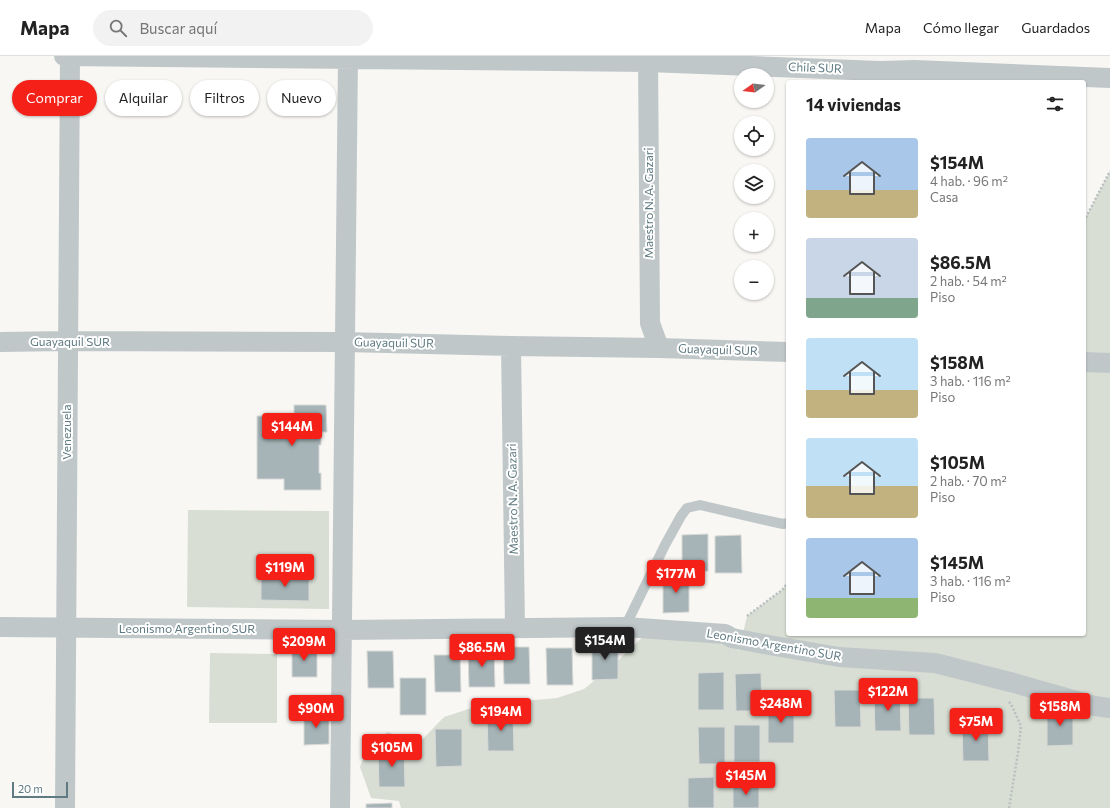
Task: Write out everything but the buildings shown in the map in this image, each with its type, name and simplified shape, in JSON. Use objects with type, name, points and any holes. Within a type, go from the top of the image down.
[{"type":"street","name":"Chile SUR","points":[[64,56],[648,59],[880,71],[915,69],[1110,78]]},
{"type":"street","name":"Venezuela","points":[[64,808],[70,56]]},
{"type":"street","points":[[340,808],[348,57]]},
{"type":"street","name":"Maestro N. A. Gazari","points":[[648,59],[650,323],[659,348]]},
{"type":"street","name":"Guayaquil SUR","points":[[0,342],[345,342],[786,352]]},
{"type":"street","name":"Maestro N. A. Gazari","points":[[511,346],[515,628]]},
{"type":"street","points":[[1086,362],[1110,363]]},
{"type":"street","name":"Leonismo Argentino SUR","points":[[0,627],[342,630],[625,627],[725,634],[732,638],[839,657],[935,663],[1095,706],[1110,708]]},
{"type":"lane","points":[[625,627],[665,545],[681,516],[688,508],[700,504],[783,524],[786,523]]},
{"type":"path","points":[[1086,217],[1110,171]]},
{"type":"path","points":[[746,616],[782,590],[786,585]]},
{"type":"path","points":[[1005,699],[1011,704],[1021,726],[1009,808]]},
{"type":"shaded area","points":[[1110,171],[1110,808],[401,808],[399,801],[371,798],[360,767],[369,743],[388,732],[417,745],[444,717],[481,705],[557,698],[584,689],[611,667],[651,629],[732,638],[739,651],[747,616],[786,585],[786,636],[1086,636],[1086,217]]},
{"type":"shaded area","points":[[188,510],[329,511],[329,609],[187,607]]},
{"type":"shaded area","points":[[210,653],[277,654],[277,723],[209,723]]}]
